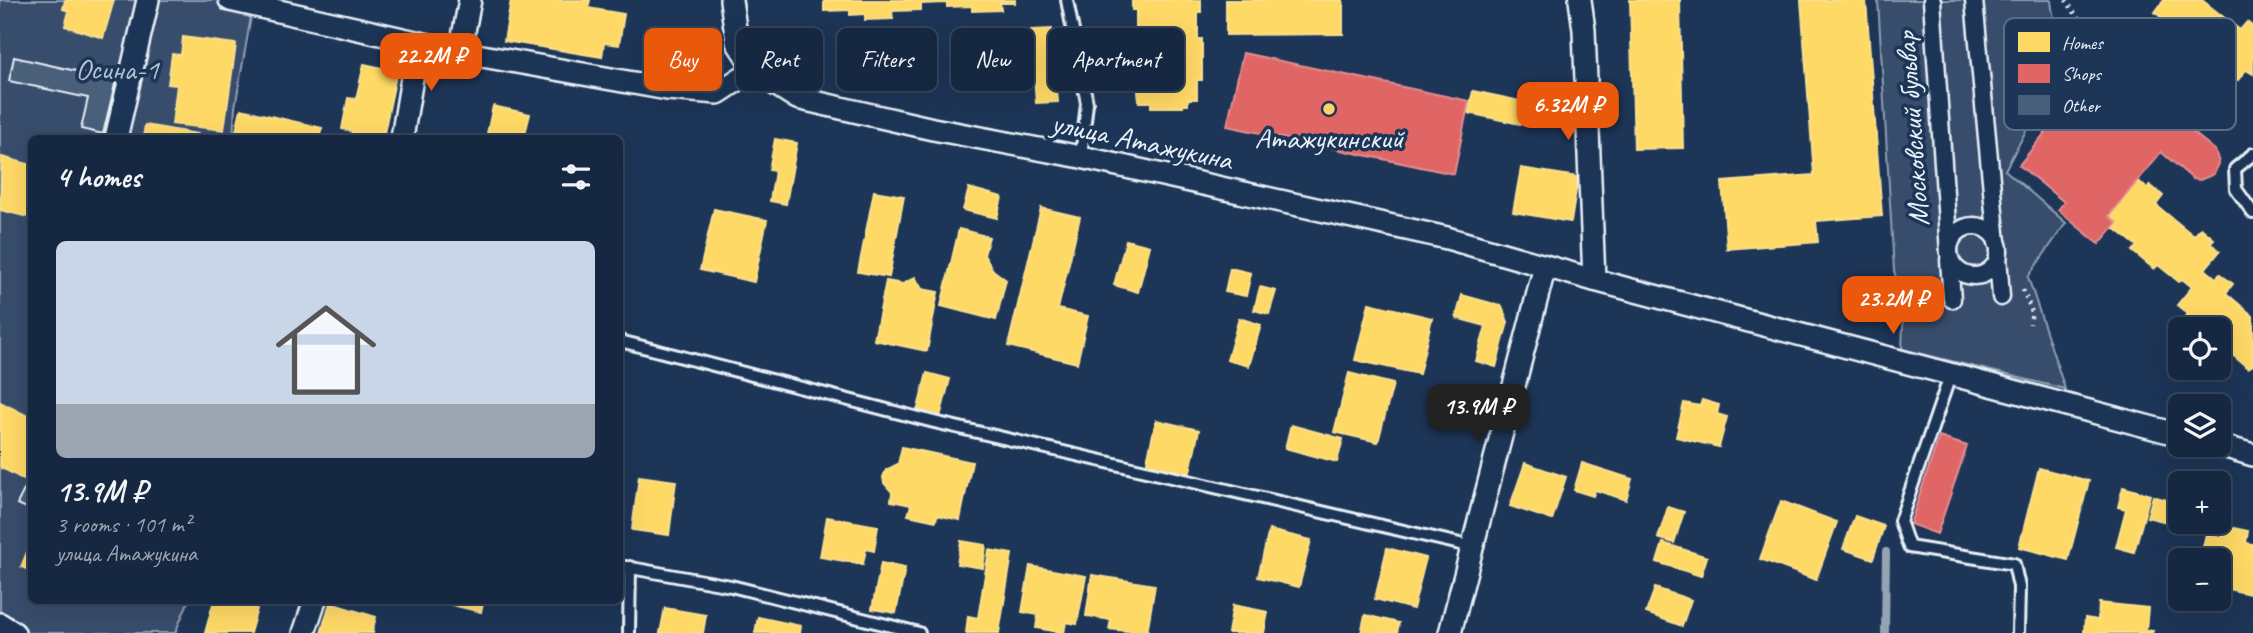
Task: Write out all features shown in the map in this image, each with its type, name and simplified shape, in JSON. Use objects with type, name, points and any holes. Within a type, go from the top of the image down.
[{"type":"street","points":[[117,135],[148,0]]},
{"type":"street","points":[[230,0],[460,52],[667,89],[718,93],[736,81]]},
{"type":"street","points":[[460,52],[470,0]]},
{"type":"street","name":"улица Атажукина","points":[[731,0],[736,35]]},
{"type":"street","points":[[1580,0],[1584,30],[1594,280]]},
{"type":"street","name":"Московский бульвар","points":[[1932,0],[1952,299]]},
{"type":"street","points":[[1974,0],[2001,297]]},
{"type":"street","points":[[402,135],[418,42]]},
{"type":"street","name":"улица Атажукина","points":[[786,91],[825,106],[1081,157],[1447,238],[1594,280],[2168,432]]},
{"type":"street","points":[[1971,226],[1981,227],[1989,232],[1997,249],[1993,267],[1976,276],[1966,275],[1958,270],[1949,254],[1954,235],[1971,226]]},
{"type":"street","points":[[1450,633],[1545,266]]},
{"type":"street","points":[[2231,448],[2253,455]]},
{"type":"street","points":[[304,633],[314,604]]},
{"type":"street","points":[[0,624],[14,633]]},
{"type":"lane","points":[[1067,0],[1087,103],[1081,157]]},
{"type":"lane","points":[[2253,154],[2235,169],[2236,189],[2253,212]]},
{"type":"lane","points":[[623,342],[934,422],[1473,547]]},
{"type":"lane","points":[[1951,373],[1900,521],[1909,547],[2014,564],[2020,587],[2018,633]]},
{"type":"lane","points":[[629,633],[625,566],[731,586],[919,633]]},
{"type":"path","points":[[2066,0],[2078,18]]},
{"type":"green space","name":"Осина-1","points":[[0,0],[230,0],[253,5],[235,107],[233,135],[28,135],[28,604],[187,604],[175,633],[0,633]]},
{"type":"green space","points":[[1878,0],[2051,0],[2055,18],[2004,18],[2004,130],[2026,130],[2005,170],[2066,223],[2028,277],[2065,389],[1902,349],[1904,302],[1894,271]]},
{"type":"building: Homes","points":[[65,0],[114,0],[103,38],[65,26],[69,11],[63,9]]},
{"type":"building: Homes","points":[[511,0],[590,0],[588,8],[624,14],[619,45],[604,43],[602,57],[504,41]]},
{"type":"building: Homes","points":[[824,0],[1015,0],[1015,3],[1000,3],[1001,10],[972,11],[972,6],[921,4],[921,10],[892,11],[893,19],[865,20],[865,14],[850,15],[850,10],[824,11]]},
{"type":"building: Homes","points":[[1132,0],[1201,0],[1198,39],[1202,39],[1202,80],[1197,80],[1197,99],[1188,99],[1188,105],[1151,107],[1151,102],[1139,102],[1138,91],[1184,91],[1184,28],[1136,28],[1136,10],[1132,10]]},
{"type":"building: Homes","points":[[1226,0],[1343,0],[1343,34],[1226,35]]},
{"type":"building: Homes","points":[[1630,0],[1680,0],[1683,148],[1634,149]]},
{"type":"building: Homes","points":[[1801,0],[1866,0],[1882,216],[1816,221],[1818,242],[1727,249],[1722,182],[1814,175]]},
{"type":"building: Homes","points":[[2164,0],[2202,0],[2225,18],[2162,18],[2155,12]]},
{"type":"building: Homes","points":[[2247,22],[2253,27],[2253,74],[2246,70],[2238,80],[2236,27],[2240,30]]},
{"type":"building: Homes","points":[[1048,29],[1048,91],[1057,91],[1058,102],[1036,103],[1034,30]]},
{"type":"building: Homes","points":[[183,37],[236,44],[224,130],[172,124],[177,85],[168,84],[172,54],[181,55]]},
{"type":"building: Homes","points":[[364,64],[397,71],[384,135],[351,135],[352,131],[342,129],[348,98],[356,99]]},
{"type":"building: Homes","points":[[1473,91],[1530,103],[1525,125],[1468,113]]},
{"type":"building: Homes","points":[[493,106],[530,114],[525,135],[487,135]]},
{"type":"building: Homes","points":[[241,109],[322,128],[320,135],[235,135]]},
{"type":"building: Homes","points":[[145,125],[198,134],[198,135],[143,135]]},
{"type":"building: Homes","points":[[775,139],[797,143],[786,204],[770,201],[775,171],[769,170]]},
{"type":"building: Homes","points":[[2,157],[28,164],[28,217],[0,210]]},
{"type":"building: Homes","points":[[1521,168],[1578,177],[1571,222],[1513,212]]},
{"type":"building: Homes","points":[[2138,181],[2147,188],[2150,185],[2163,196],[2156,205],[2194,236],[2201,228],[2214,239],[2210,243],[2220,251],[2205,269],[2216,278],[2220,274],[2233,284],[2226,293],[2253,316],[2253,365],[2248,368],[2231,354],[2231,317],[2186,317],[2188,314],[2177,305],[2192,287],[2182,279],[2179,282],[2158,265],[2154,269],[2132,251],[2137,246],[2113,227],[2117,223],[2109,216]]},
{"type":"building: Homes","points":[[969,188],[1002,197],[997,218],[963,210]]},
{"type":"building: Homes","points":[[874,191],[904,196],[889,277],[858,272]]},
{"type":"building: Homes","points":[[1041,208],[1080,217],[1058,309],[1088,316],[1077,363],[1008,346]]},
{"type":"building: Homes","points":[[714,209],[767,220],[754,282],[700,270]]},
{"type":"building: Homes","points":[[959,229],[989,237],[984,255],[993,270],[1006,280],[996,320],[941,306]]},
{"type":"building: Homes","points":[[1126,240],[1150,246],[1138,292],[1114,285]]},
{"type":"building: Homes","points":[[1230,268],[1251,273],[1246,296],[1225,292]]},
{"type":"building: Homes","points":[[915,277],[922,289],[938,292],[927,351],[874,340],[886,281],[903,284]]},
{"type":"building: Homes","points":[[1260,287],[1276,291],[1269,314],[1254,310]]},
{"type":"building: Homes","points":[[1462,295],[1502,306],[1508,322],[1496,367],[1476,361],[1486,326],[1456,318]]},
{"type":"building: Homes","points":[[1369,303],[1432,318],[1419,374],[1355,360]]},
{"type":"building: Homes","points":[[1239,318],[1261,325],[1249,366],[1227,360]]},
{"type":"building: Homes","points":[[927,373],[950,379],[940,417],[917,412]]},
{"type":"building: Homes","points":[[1349,373],[1393,384],[1378,442],[1334,432]]},
{"type":"building: Homes","points":[[1702,400],[1719,405],[1717,414],[1727,417],[1719,447],[1676,437],[1684,403],[1700,406]]},
{"type":"building: Homes","points":[[0,402],[28,416],[28,477],[26,481],[0,467]]},
{"type":"building: Homes","points":[[1156,420],[1199,430],[1189,476],[1146,466]]},
{"type":"building: Homes","points":[[1291,425],[1343,439],[1337,462],[1285,448]]},
{"type":"building: Homes","points":[[902,447],[972,462],[960,520],[937,515],[936,521],[908,515],[911,505],[891,501],[892,492],[884,483],[883,477],[886,470],[898,464]]},
{"type":"building: Homes","points":[[1525,463],[1566,477],[1552,520],[1510,506]]},
{"type":"building: Homes","points":[[1582,463],[1632,479],[1626,500],[1595,490],[1593,496],[1574,490]]},
{"type":"building: Homes","points":[[2039,468],[2089,481],[2068,560],[2019,547]]},
{"type":"building: Homes","points":[[639,476],[676,481],[669,535],[632,530]]},
{"type":"building: Homes","points":[[2123,487],[2150,495],[2134,552],[2116,547],[2126,509],[2118,507]]},
{"type":"building: Homes","points":[[2153,496],[2168,500],[2168,522],[2147,517]]},
{"type":"building: Homes","points":[[1781,501],[1837,522],[1816,580],[1760,559]]},
{"type":"building: Homes","points":[[1668,507],[1684,512],[1674,543],[1658,538]]},
{"type":"building: Homes","points":[[1855,516],[1884,526],[1873,559],[1843,549]]},
{"type":"building: Homes","points":[[827,517],[878,526],[874,551],[866,549],[863,564],[820,557]]},
{"type":"building: Homes","points":[[2231,527],[2248,531],[2246,543],[2253,544],[2250,594],[2231,590],[2231,548],[2203,548],[2206,534],[2222,537],[2223,534],[2231,534]]},
{"type":"building: Homes","points":[[1269,530],[1311,540],[1299,587],[1258,577]]},
{"type":"building: Homes","points":[[961,541],[986,545],[983,568],[957,564]]},
{"type":"building: Homes","points":[[1663,543],[1707,557],[1701,576],[1657,562]]},
{"type":"building: Homes","points":[[1387,548],[1426,558],[1413,609],[1375,599]]},
{"type":"building: Homes","points":[[28,550],[28,570],[21,567]]},
{"type":"building: Homes","points":[[989,550],[1012,554],[999,633],[966,633],[968,616],[978,618]]},
{"type":"building: Homes","points":[[881,563],[905,568],[896,613],[872,609]]},
{"type":"building: Homes","points":[[1030,566],[1086,576],[1077,624],[1066,622],[1064,633],[1036,628],[1038,615],[1022,612]]},
{"type":"building: Homes","points":[[1092,575],[1155,585],[1147,633],[1109,629],[1111,620],[1086,616]]},
{"type":"building: Homes","points":[[1655,588],[1691,600],[1682,626],[1646,613]]},
{"type":"building: Homes","points":[[2099,603],[2148,608],[2146,630],[2153,631],[2152,633],[2084,633],[2085,618],[2098,620]]},
{"type":"building: Homes","points":[[213,604],[240,604],[257,609],[250,633],[205,633]]},
{"type":"building: Homes","points":[[330,604],[376,617],[372,632],[374,633],[321,633]]},
{"type":"building: Homes","points":[[448,604],[483,604],[481,612]]},
{"type":"building: Homes","points":[[1233,605],[1268,612],[1264,633],[1228,633]]},
{"type":"building: Homes","points":[[665,608],[706,615],[703,633],[660,633]]},
{"type":"building: Homes","points":[[1365,615],[1399,623],[1397,633],[1361,633]]},
{"type":"building: Homes","points":[[758,617],[801,626],[800,633],[755,633]]},
{"type":"building: Shops","points":[[1243,53],[1469,101],[1454,174],[1227,126]]},
{"type":"building: Shops","points":[[2047,130],[2190,130],[2215,150],[2219,162],[2214,174],[2200,180],[2193,179],[2161,152],[2109,216],[2117,223],[2099,244],[2058,210],[2064,202],[2019,165]]},
{"type":"building: Shops","points":[[1939,437],[1967,446],[1937,534],[1910,524]]},
{"type":"building: Other","points":[[14,57],[116,80],[103,134],[81,129],[88,98],[9,81]]},
{"type":"building: Other","points":[[28,482],[28,508],[17,504]]},
{"type":"waterway","points":[[1885,633],[1886,552]]},
{"type":"place","name":"Атажукинский","points":[[1329,109]]}]
